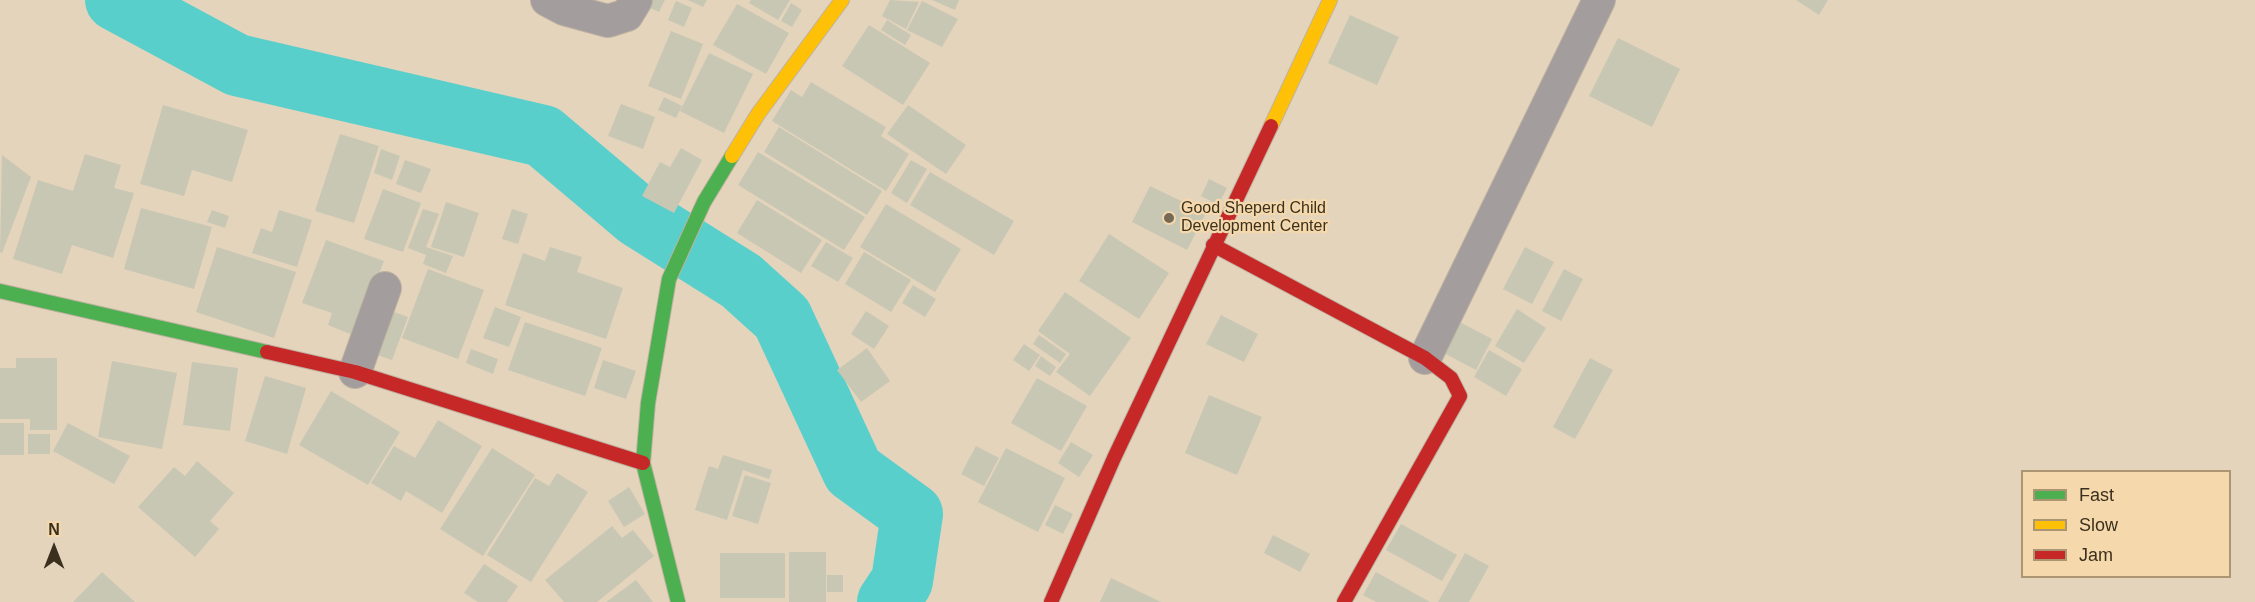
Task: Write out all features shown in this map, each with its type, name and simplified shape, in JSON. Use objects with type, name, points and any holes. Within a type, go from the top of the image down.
[{"type":"street","points":[[547,0],[564,9],[608,21],[627,15],[636,0]]},
{"type":"street","points":[[678,602],[643,463],[648,403],[669,279],[704,202],[758,114],[842,0]]},
{"type":"street","points":[[1051,602],[1114,458],[1330,0]]},
{"type":"street","points":[[1425,358],[1599,0]]},
{"type":"street","points":[[1213,245],[1425,358],[1451,378],[1460,396],[1344,602]]},
{"type":"street","points":[[355,372],[385,288]]},
{"type":"street","points":[[0,291],[355,372],[643,463]]},
{"type":"building","points":[[652,0],[665,0],[659,12],[648,7]]},
{"type":"building","points":[[688,0],[707,0],[703,7]]},
{"type":"building","points":[[751,0],[790,0],[778,20],[749,3]]},
{"type":"building","points":[[890,0],[919,2],[906,29],[882,16]]},
{"type":"building","points":[[932,0],[959,0],[955,10]]},
{"type":"building","points":[[1796,0],[1828,0],[1819,15]]},
{"type":"building","points":[[676,1],[692,8],[684,27],[668,20]]},
{"type":"building","points":[[922,1],[958,19],[942,47],[907,30]]},
{"type":"building","points":[[791,3],[802,10],[792,27],[781,21]]},
{"type":"building","points":[[737,4],[789,33],[766,74],[713,45]]},
{"type":"building","points":[[1350,15],[1399,37],[1377,85],[1328,63]]},
{"type":"building","points":[[887,20],[911,35],[905,45],[881,30]]},
{"type":"building","points":[[869,25],[930,63],[903,105],[842,66]]},
{"type":"building","points":[[671,31],[703,44],[681,99],[648,86]]},
{"type":"building","points":[[1618,38],[1680,69],[1652,127],[1589,96]]},
{"type":"building","points":[[709,53],[753,74],[724,133],[680,111]]},
{"type":"building","points":[[811,82],[886,127],[881,136],[909,154],[886,191],[772,121],[791,90],[802,97]]},
{"type":"building","points":[[664,97],[682,106],[676,118],[658,110]]},
{"type":"building","points":[[621,104],[655,117],[643,149],[608,136]]},
{"type":"building","points":[[163,105],[248,130],[232,182],[192,170],[184,196],[140,184]]},
{"type":"building","points":[[908,105],[966,145],[946,174],[887,134]]},
{"type":"building","points":[[779,127],[882,191],[867,215],[764,152]]},
{"type":"building","points":[[340,134],[379,146],[354,223],[315,211]]},
{"type":"building","points":[[681,148],[702,160],[674,213],[642,196],[660,162],[670,167]]},
{"type":"building","points":[[381,149],[400,156],[392,180],[374,173]]},
{"type":"building","points":[[758,152],[865,217],[844,250],[738,185]]},
{"type":"building","points":[[85,154],[121,165],[114,188],[134,193],[113,258],[72,245],[62,274],[13,259],[38,180],[73,191]]},
{"type":"building","points":[[2,155],[31,177],[2,253],[0,252]]},
{"type":"building","points":[[405,160],[431,169],[421,193],[396,184]]},
{"type":"building","points":[[911,160],[927,169],[907,203],[891,193]]},
{"type":"building","points":[[930,172],[1014,221],[994,255],[910,205]]},
{"type":"building","points":[[1209,179],[1227,188],[1218,205],[1201,196]]},
{"type":"building","name":"Good Sheperd Child Development Center","points":[[1150,186],[1206,213],[1187,250],[1132,222]]},
{"type":"building","points":[[383,189],[421,203],[403,252],[364,239]]},
{"type":"building","points":[[757,200],[822,240],[801,273],[737,233]]},
{"type":"building","points":[[446,202],[479,213],[464,257],[431,247]]},
{"type":"building","points":[[886,204],[961,249],[935,292],[860,247]]},
{"type":"building","points":[[141,208],[212,227],[194,289],[124,269]]},
{"type":"building","points":[[423,209],[439,214],[426,247],[453,256],[446,273],[423,264],[426,255],[408,248]]},
{"type":"building","points":[[512,209],[528,214],[518,244],[502,239]]},
{"type":"building","points":[[212,210],[229,216],[225,228],[207,222]]},
{"type":"building","points":[[279,210],[312,220],[297,267],[252,253],[261,228],[272,232]]},
{"type":"building","points":[[1109,234],[1169,273],[1139,319],[1079,281]]},
{"type":"building","points":[[326,240],[384,261],[355,336],[328,325],[332,313],[302,303]]},
{"type":"building","points":[[826,242],[853,258],[838,282],[811,266]]},
{"type":"building","points":[[217,247],[296,272],[274,338],[196,312]]},
{"type":"building","points":[[550,247],[582,257],[577,272],[623,288],[606,339],[505,305],[523,253],[545,261]]},
{"type":"building","points":[[1525,247],[1554,262],[1532,304],[1503,289]]},
{"type":"building","points":[[864,252],[911,280],[891,312],[845,284]]},
{"type":"building","points":[[428,269],[484,290],[458,359],[402,338]]},
{"type":"building","points":[[1564,269],[1583,279],[1561,321],[1542,311]]},
{"type":"building","points":[[913,285],[936,299],[925,317],[902,303]]},
{"type":"building","points":[[1065,292],[1131,338],[1090,396],[1056,372],[1070,354],[1038,331]]},
{"type":"building","points":[[495,307],[521,317],[509,347],[483,338]]},
{"type":"building","points":[[383,308],[408,317],[392,360],[366,351]]},
{"type":"building","points":[[1517,309],[1546,328],[1524,363],[1495,346]]},
{"type":"building","points":[[866,311],[889,326],[874,349],[851,334]]},
{"type":"building","points":[[1221,315],[1258,334],[1244,362],[1206,344]]},
{"type":"building","points":[[1454,319],[1492,339],[1476,370],[1438,350]]},
{"type":"building","points":[[525,322],[602,348],[585,396],[508,370]]},
{"type":"building","points":[[1039,335],[1066,354],[1060,363],[1033,344]]},
{"type":"building","points":[[1024,344],[1040,355],[1029,371],[1013,360]]},
{"type":"building","points":[[867,348],[890,381],[861,402],[837,370]]},
{"type":"building","points":[[471,349],[498,359],[493,374],[466,363]]},
{"type":"building","points":[[1489,350],[1522,369],[1506,396],[1474,377]]},
{"type":"building","points":[[1041,356],[1056,367],[1050,376],[1035,366]]},
{"type":"building","points":[[16,358],[57,358],[57,430],[30,430],[30,419],[0,419],[0,368],[16,368]]},
{"type":"building","points":[[1590,358],[1613,370],[1575,439],[1553,427]]},
{"type":"building","points":[[603,360],[636,371],[626,399],[594,388]]},
{"type":"building","points":[[112,361],[177,373],[162,449],[98,437]]},
{"type":"building","points":[[192,362],[238,368],[230,431],[183,425]]},
{"type":"building","points":[[265,376],[306,388],[287,454],[245,441]]},
{"type":"building","points":[[1037,378],[1087,406],[1061,451],[1011,423]]},
{"type":"building","points":[[331,391],[400,432],[368,485],[299,445]]},
{"type":"building","points":[[1209,395],[1262,417],[1237,475],[1185,453]]},
{"type":"building","points":[[438,420],[482,446],[442,513],[406,491],[401,501],[371,483],[394,446],[415,458]]},
{"type":"building","points":[[0,423],[24,423],[24,455],[0,455]]},
{"type":"building","points":[[68,423],[130,456],[114,484],[53,451]]},
{"type":"building","points":[[28,434],[50,434],[50,454],[28,454]]},
{"type":"building","points":[[1071,442],[1093,455],[1079,477],[1058,463]]},
{"type":"building","points":[[976,446],[999,458],[984,486],[961,474]]},
{"type":"building","points":[[492,448],[535,475],[483,556],[440,529]]},
{"type":"building","points":[[1006,448],[1065,478],[1038,532],[978,502]]},
{"type":"building","points":[[723,455],[772,470],[769,479],[743,470],[727,520],[695,510],[709,466],[718,469]]},
{"type":"building","points":[[197,461],[234,493],[210,521],[219,529],[195,557],[138,507],[174,467],[185,476]]},
{"type":"building","points":[[557,473],[588,492],[531,582],[487,555],[535,478],[549,486]]},
{"type":"building","points":[[745,475],[771,483],[758,524],[732,516]]},
{"type":"building","points":[[629,487],[645,514],[624,527],[608,501]]},
{"type":"building","points":[[1055,505],[1073,514],[1063,534],[1045,525]]},
{"type":"building","points":[[1401,524],[1457,555],[1442,581],[1386,550]]},
{"type":"building","points":[[612,526],[622,538],[633,530],[654,556],[597,602],[564,602],[545,580]]},
{"type":"building","points":[[1273,535],[1310,554],[1300,572],[1264,553]]},
{"type":"building","points":[[789,552],[826,552],[826,602],[789,602]]},
{"type":"building","points":[[720,553],[785,553],[785,598],[720,598]]},
{"type":"building","points":[[1465,553],[1489,566],[1469,602],[1438,602]]},
{"type":"building","points":[[484,564],[518,586],[507,602],[478,602],[464,593]]},
{"type":"building","points":[[102,572],[135,602],[73,602]]},
{"type":"building","points":[[1376,572],[1430,602],[1376,602],[1363,595]]},
{"type":"building","points":[[827,575],[843,575],[843,592],[827,592]]},
{"type":"building","points":[[1111,578],[1161,602],[1100,602]]},
{"type":"building","points":[[636,580],[653,602],[606,602]]},
{"type":"waterway","points":[[116,0],[237,65],[543,136],[639,217],[741,281],[782,318],[853,471],[912,514],[902,581],[888,602]]},
{"type":"traffic: fast","points":[[678,602],[643,463],[648,403],[669,279],[704,202],[732,156]]},
{"type":"traffic: fast","points":[[0,291],[267,352]]},
{"type":"traffic: slow","points":[[732,156],[758,114],[842,0]]},
{"type":"traffic: slow","points":[[1271,126],[1330,0]]},
{"type":"traffic: jam","points":[[1051,602],[1114,458],[1271,126]]},
{"type":"traffic: jam","points":[[1213,245],[1425,358],[1451,378],[1460,396],[1344,602]]},
{"type":"traffic: jam","points":[[267,352],[355,372],[643,463]]},
{"type":"place","name":"Good Sheperd Child Development Center","points":[[1169,218]]}]
